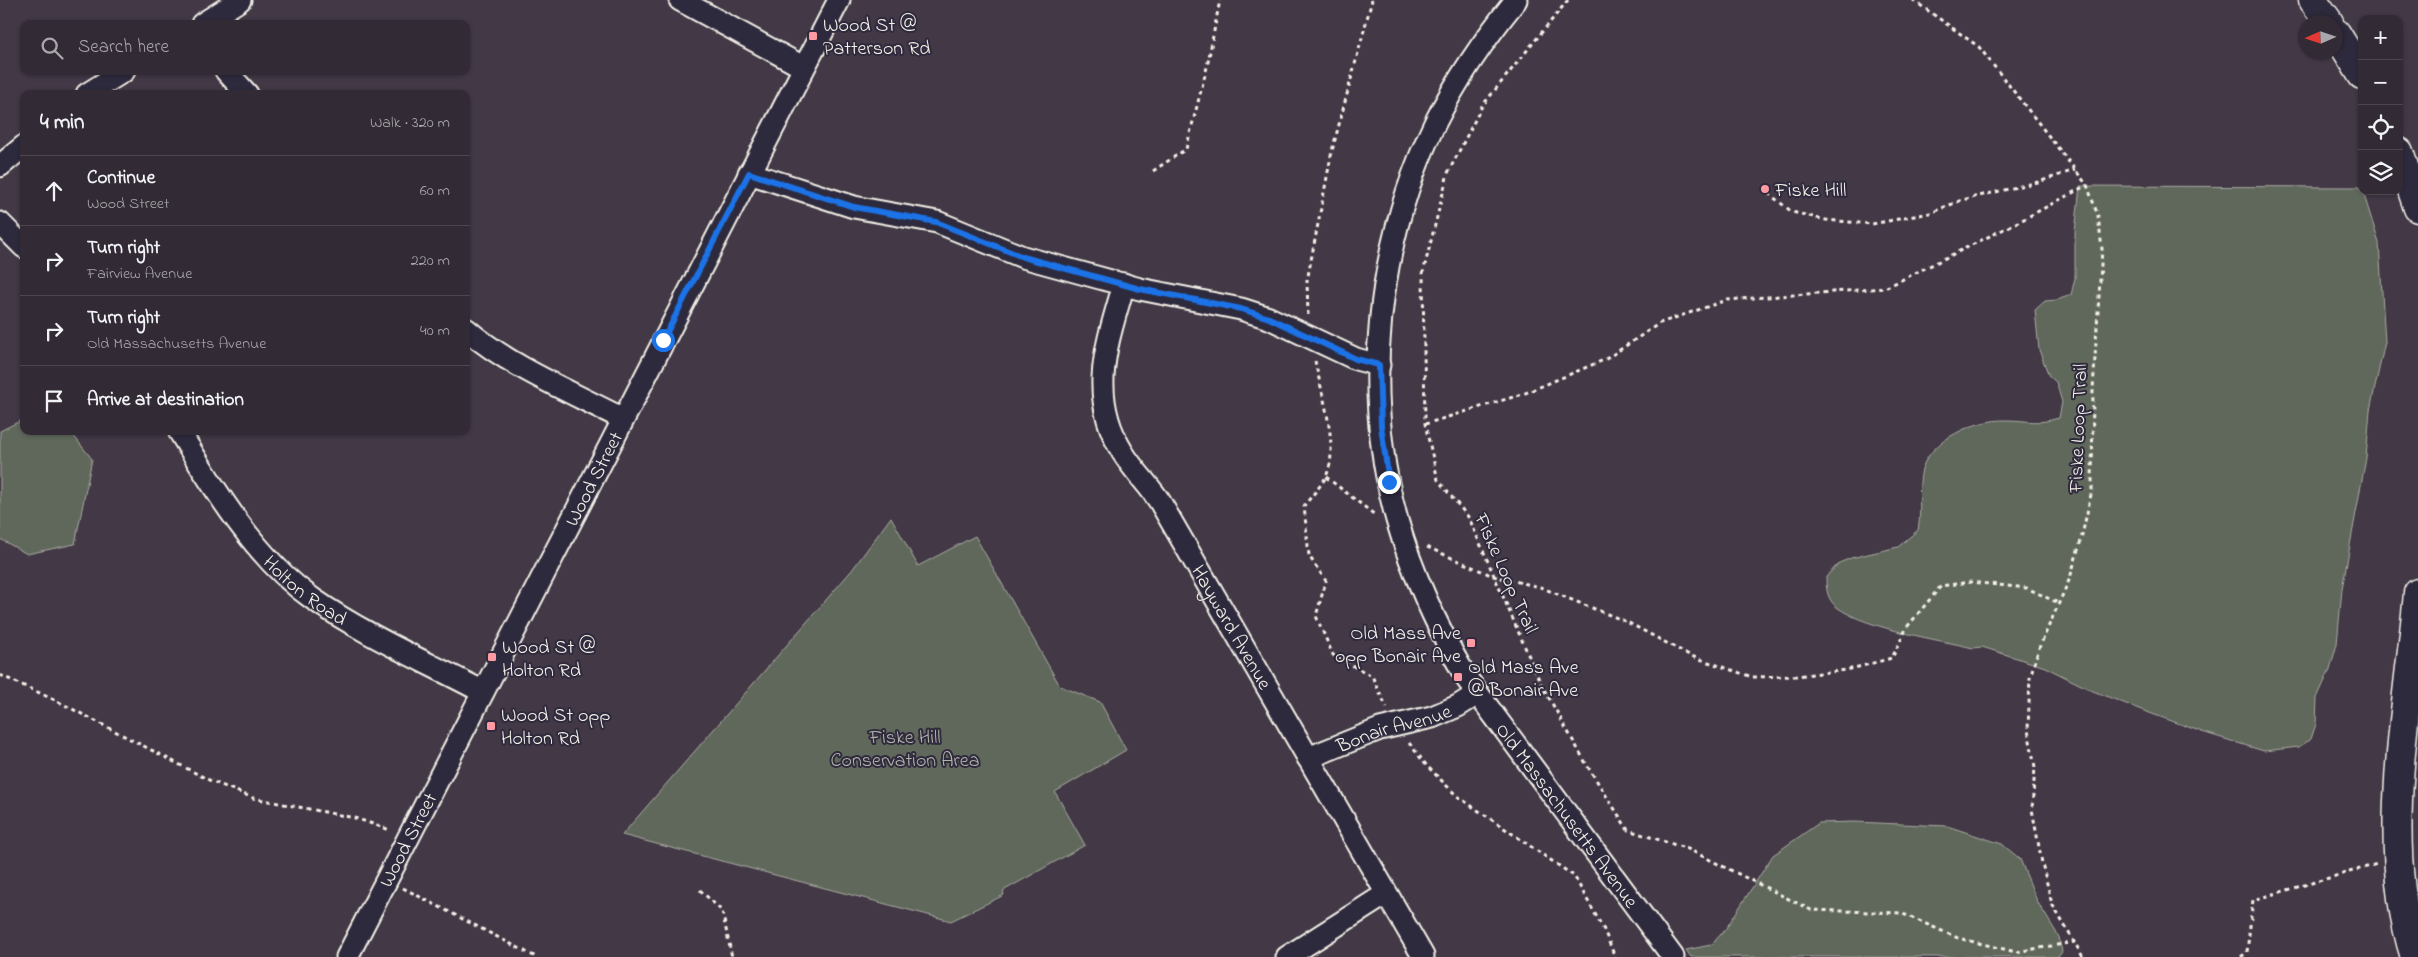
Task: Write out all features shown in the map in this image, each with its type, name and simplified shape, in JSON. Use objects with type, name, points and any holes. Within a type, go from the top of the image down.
[{"type":"main road","points":[[2313,0],[2324,15]]},
{"type":"main road","points":[[2343,44],[2358,69]]},
{"type":"main road","points":[[2403,164],[2418,208]]},
{"type":"main road","points":[[2415,957],[2402,900],[2398,851],[2402,761],[2418,593]]},
{"type":"street","points":[[208,20],[240,0]]},
{"type":"street","points":[[680,0],[803,67]]},
{"type":"street","name":"Wood Street","points":[[347,957],[839,0]]},
{"type":"street","name":"Old Massachusetts Avenue","points":[[1516,0],[1491,32],[1456,84],[1435,124],[1412,178],[1389,266],[1382,317],[1379,365],[1382,440],[1398,521],[1417,578],[1436,621],[1477,694],[1673,957]]},
{"type":"street","points":[[94,90],[118,75]]},
{"type":"street","points":[[229,75],[243,90]]},
{"type":"street","points":[[0,166],[20,149]]},
{"type":"street","points":[[749,173],[854,207],[936,222],[1015,254],[1124,284],[1250,311],[1356,359],[1379,365]]},
{"type":"street","points":[[0,223],[20,242]]},
{"type":"street","name":"Hayward Avenue","points":[[1124,284],[1105,350],[1102,371],[1105,403],[1117,441],[1126,458],[1147,482],[1160,502],[1423,956]]},
{"type":"street","points":[[470,333],[483,344],[505,357],[623,419]]},
{"type":"street","name":"Holton Road","points":[[182,435],[232,514],[279,570],[312,599],[355,625],[484,692]]},
{"type":"street","name":"Bonair Avenue","points":[[1308,758],[1380,729],[1432,717],[1458,706],[1477,694]]},
{"type":"street","points":[[1287,957],[1386,894]]},
{"type":"path","points":[[1153,171],[1186,149],[1207,66],[1220,0]]},
{"type":"path","name":"Fiske Loop Trail","points":[[1568,0],[1482,106],[1448,173],[1423,272],[1425,424],[1438,480],[1469,518],[1541,684],[1588,767],[1628,830],[1688,849],[1811,910],[1901,913],[1958,938],[2016,952],[2075,942]]},
{"type":"path","name":"Fiske Loop Trail","points":[[1913,0],[1979,47],[2087,185],[2098,216],[2102,249],[2093,389],[2092,490],[2070,578],[2058,602],[2030,677],[2028,730],[2035,767],[2032,809],[2052,904],[2084,957]]},
{"type":"path","points":[[1768,193],[1792,212],[1826,220],[1872,224],[1930,213],[1962,200],[2038,182],[2075,170]]},
{"type":"path","points":[[1425,424],[1523,394],[1606,359],[1660,323],[1727,300],[1885,288],[2022,220],[2087,185]]},
{"type":"path","points":[[1493,576],[1540,586],[1627,622],[1691,656],[1752,677],[1796,676],[1847,670],[1892,658],[1906,627],[1941,586],[1970,582],[2026,588],[2058,602]]},
{"type":"path","points":[[0,675],[55,700],[210,780],[253,798],[355,818],[409,838]]},
{"type":"path","points":[[2241,957],[2247,952],[2253,900],[2379,863]]},
{"type":"path","points":[[388,879],[436,907],[536,957]]},
{"type":"path","points":[[700,890],[722,910],[732,957]]},
{"type":"path","points":[[2014,957],[2016,952]]},
{"type":"green space","points":[[2080,186],[2358,187],[2358,195],[2364,195],[2379,243],[2385,342],[2370,410],[2366,458],[2342,589],[2337,644],[2330,669],[2317,698],[2316,724],[2311,739],[2299,747],[2264,751],[2202,732],[2093,691],[2045,667],[1982,647],[1973,648],[1922,637],[1867,622],[1838,608],[1829,598],[1826,577],[1839,563],[1851,558],[1898,547],[1918,530],[1922,469],[1927,458],[1945,440],[1969,427],[1982,423],[2014,420],[2038,422],[2059,418],[2062,402],[2056,382],[2049,376],[2039,350],[2035,310],[2045,301],[2057,300],[2071,295],[2075,278],[2075,232]]},
{"type":"green space","points":[[20,421],[20,435],[73,435],[92,459],[75,544],[27,554],[0,539],[0,431]]},
{"type":"green space","name":"Fiske Hill Conservation Area","points":[[891,517],[918,566],[975,536],[1060,686],[1100,702],[1126,750],[1055,792],[1085,845],[1003,891],[1004,895],[951,921],[622,835],[852,570]]},
{"type":"green space","points":[[1854,822],[1947,826],[2002,844],[2020,859],[2037,901],[2059,937],[2062,952],[2058,957],[1691,957],[1686,950],[1711,945],[1725,930],[1773,855],[1819,823]]},
{"type":"place","name":"Wood St @ Patterson Rd","points":[[813,36]]},
{"type":"place","name":"Fiske Hill","points":[[1765,189]]},
{"type":"place","name":"Old Mass Ave opp Bonair Ave","points":[[1471,643]]},
{"type":"place","name":"Wood St @ Holton Rd","points":[[492,657]]},
{"type":"place","name":"Old Mass Ave @ Bonair Ave","points":[[1458,677]]},
{"type":"place","name":"Wood St opp Holton Rd","points":[[491,726]]},
{"type":"route","points":[[663,340],[749,173],[854,207],[936,222],[1023,257],[1062,266],[1140,289],[1241,309],[1269,318],[1356,359],[1379,365],[1381,426],[1389,482]]}]
